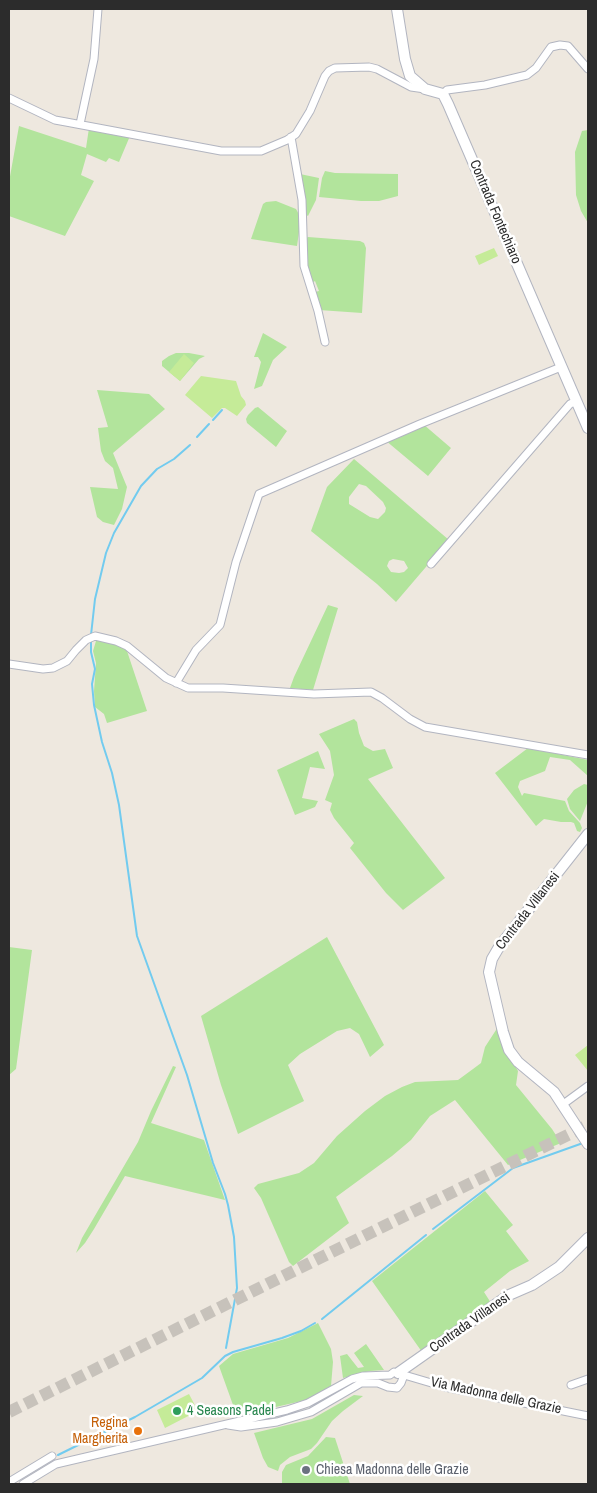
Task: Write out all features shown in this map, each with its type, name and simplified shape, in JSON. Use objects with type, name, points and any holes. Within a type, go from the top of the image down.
[{"type":"street","points":[[80,124],[94,59],[98,9]]},
{"type":"street","points":[[397,9],[410,76],[425,89]]},
{"type":"street","points":[[9,98],[55,120],[221,151],[261,151],[291,137],[302,125],[325,76],[335,68],[369,67],[377,69],[411,87],[442,94],[447,90],[485,85],[526,75],[536,68],[552,47],[560,44],[568,46],[588,68]]},
{"type":"street","name":"Contrada Fontechiaro","points":[[442,94],[588,428]]},
{"type":"street","points":[[291,137],[302,200],[304,266],[318,311],[325,342]]},
{"type":"street","points":[[176,683],[196,650],[220,625],[236,562],[259,494],[420,424],[562,367]]},
{"type":"street","points":[[431,564],[570,404],[577,401]]},
{"type":"street","points":[[9,664],[43,669],[53,668],[67,661],[81,645],[95,636],[127,646],[166,678],[188,688],[223,688],[314,694],[371,692],[425,727],[588,755]]},
{"type":"street","name":"Contrada Villanesi","points":[[588,834],[499,947],[492,959],[489,972],[509,1050],[518,1062],[554,1092],[588,1144]]},
{"type":"street","points":[[562,1105],[588,1086]]},
{"type":"street","name":"Contrada Villanesi","points":[[397,1374],[509,1295],[532,1284],[558,1267],[588,1238]]},
{"type":"street","points":[[384,1385],[397,1374]]},
{"type":"street","points":[[221,1424],[241,1427],[278,1422],[311,1412],[361,1383],[378,1383],[397,1388],[397,1374]]},
{"type":"street","name":"Via Madonna delle Grazie","points":[[23,1484],[56,1464],[287,1410],[308,1403],[352,1379],[363,1376],[397,1374],[446,1387],[588,1416]]},
{"type":"street","points":[[572,1385],[588,1379]]},
{"type":"street","points":[[9,1482],[52,1456]]},
{"type":"green space","points":[[19,126],[86,148],[89,128],[130,136],[119,162],[109,158],[106,162],[87,154],[81,175],[94,181],[65,236],[9,216],[9,182]]},
{"type":"green space","points":[[588,130],[588,223],[581,211],[576,195],[575,152],[582,131]]},
{"type":"green space","points":[[325,171],[335,173],[398,174],[398,196],[379,201],[319,197]]},
{"type":"green space","points":[[300,174],[319,178],[316,200],[308,216],[304,213]]},
{"type":"green space","points":[[276,201],[296,209],[301,218],[297,246],[251,239],[263,204]]},
{"type":"green space","points":[[308,237],[360,241],[364,243],[366,248],[362,313],[319,310],[315,292],[319,291],[315,281],[312,283],[307,268],[305,239]]},
{"type":"green space","points":[[494,248],[498,256],[479,265],[475,256]]},
{"type":"green space","points":[[263,333],[287,347],[273,360],[262,386],[254,389],[261,362],[258,357],[254,357]]},
{"type":"green space","points":[[176,353],[205,356],[199,359],[180,381],[162,366],[162,361]]},
{"type":"green space","points":[[184,354],[194,363],[180,381],[169,372]]},
{"type":"green space","points":[[201,376],[236,381],[246,405],[237,416],[222,408],[212,418],[185,395]]},
{"type":"green space","points":[[97,390],[149,394],[165,409],[113,453],[127,487],[122,509],[114,525],[103,522],[97,517],[90,487],[118,489],[113,468],[105,461],[101,451],[98,428],[108,427]]},
{"type":"green space","points":[[258,407],[287,431],[276,447],[247,423],[248,415]]},
{"type":"green space","points":[[423,424],[451,448],[428,476],[385,440]]},
{"type":"green space","points":[[354,459],[449,540],[396,602],[377,584],[311,531],[327,487]],"holes":[[[359,484],[366,486],[383,502],[386,508],[385,512],[378,519],[370,517],[349,504],[349,497]],[[393,559],[404,561],[408,568],[404,572],[391,572],[387,566],[389,561]]]},
{"type":"green space","points":[[328,605],[338,608],[313,690],[290,688],[294,677]]},
{"type":"green space","points":[[102,639],[126,648],[147,711],[107,723],[104,714],[95,707],[96,663],[93,651],[96,641]]},
{"type":"green space","points":[[354,719],[357,722],[364,746],[373,751],[385,749],[393,768],[368,779],[445,878],[403,910],[386,893],[350,848],[354,843],[334,818],[330,810],[332,803],[325,800],[334,775],[330,751],[319,734]]},
{"type":"green space","points":[[528,748],[588,760],[588,776],[570,760],[550,757],[545,771],[520,781],[518,787],[522,796],[524,793],[565,801],[569,811],[580,823],[582,828],[580,832],[577,831],[574,823],[571,822],[544,819],[536,826],[495,773]]},
{"type":"green space","points":[[318,751],[325,769],[310,767],[302,798],[318,801],[315,807],[295,815],[277,770]]},
{"type":"green space","points":[[584,784],[588,785],[588,801],[580,821],[570,809],[567,799],[574,790]]},
{"type":"green space","points":[[327,937],[384,1045],[370,1057],[359,1034],[350,1028],[337,1031],[300,1054],[288,1065],[304,1101],[238,1134],[221,1085],[201,1016]]},
{"type":"green space","points":[[9,947],[32,950],[16,1069],[9,1075]]},
{"type":"green space","points":[[498,1016],[503,1046],[518,1071],[516,1085],[561,1143],[508,1165],[455,1100],[430,1116],[411,1140],[392,1156],[336,1197],[349,1223],[293,1266],[289,1262],[261,1198],[254,1188],[258,1184],[299,1173],[314,1163],[337,1136],[365,1111],[385,1096],[402,1087],[415,1082],[458,1080],[481,1063],[485,1047],[496,1030]]},
{"type":"green space","points":[[588,1045],[588,1071],[575,1055]]},
{"type":"green space","points":[[173,1066],[176,1067],[151,1123],[204,1140],[225,1200],[125,1176],[94,1229],[76,1253],[82,1238],[138,1142]]},
{"type":"green space","points":[[485,1191],[513,1225],[506,1231],[529,1261],[510,1271],[484,1292],[491,1303],[422,1352],[372,1281]]},
{"type":"green space","points":[[318,1323],[331,1349],[333,1362],[331,1386],[306,1400],[237,1416],[219,1366],[233,1354],[288,1338]]},
{"type":"green space","points":[[366,1344],[384,1370],[370,1371],[343,1378],[340,1356],[347,1354],[358,1368],[364,1367],[354,1353]]},
{"type":"green space","name":"4 Seasons Padel","points":[[189,1394],[198,1411],[165,1428],[157,1410]]},
{"type":"green space","points":[[354,1395],[363,1396],[332,1421],[311,1449],[290,1457],[280,1465],[278,1471],[268,1467],[254,1433],[312,1419]]},
{"type":"green space","points":[[326,1437],[335,1438],[350,1484],[282,1484],[282,1472],[286,1465],[308,1456]]},
{"type":"waterway","points":[[213,420],[222,410]]},
{"type":"waterway","points":[[197,437],[209,424]]},
{"type":"waterway","points":[[91,635],[95,599],[106,553],[114,533],[141,486],[157,469],[174,459],[190,445]]},
{"type":"waterway","points":[[91,642],[95,669],[92,684],[94,705],[119,805],[137,936],[187,1075],[213,1163],[228,1205],[234,1237],[237,1288],[226,1348]]},
{"type":"waterway","points":[[433,1229],[513,1168],[583,1143]]},
{"type":"waterway","points":[[322,1319],[426,1235]]},
{"type":"waterway","points":[[58,1455],[135,1417],[202,1378],[225,1356],[282,1338],[315,1323]]},
{"type":"tunnel","points":[[9,1412],[588,1125]]},
{"type":"place","name":"4 Seasons Padel","points":[[177,1411]]},
{"type":"place","name":"Regina Margherita","points":[[138,1431]]},
{"type":"place","name":"Chiesa Madonna delle Grazie","points":[[306,1470]]}]
